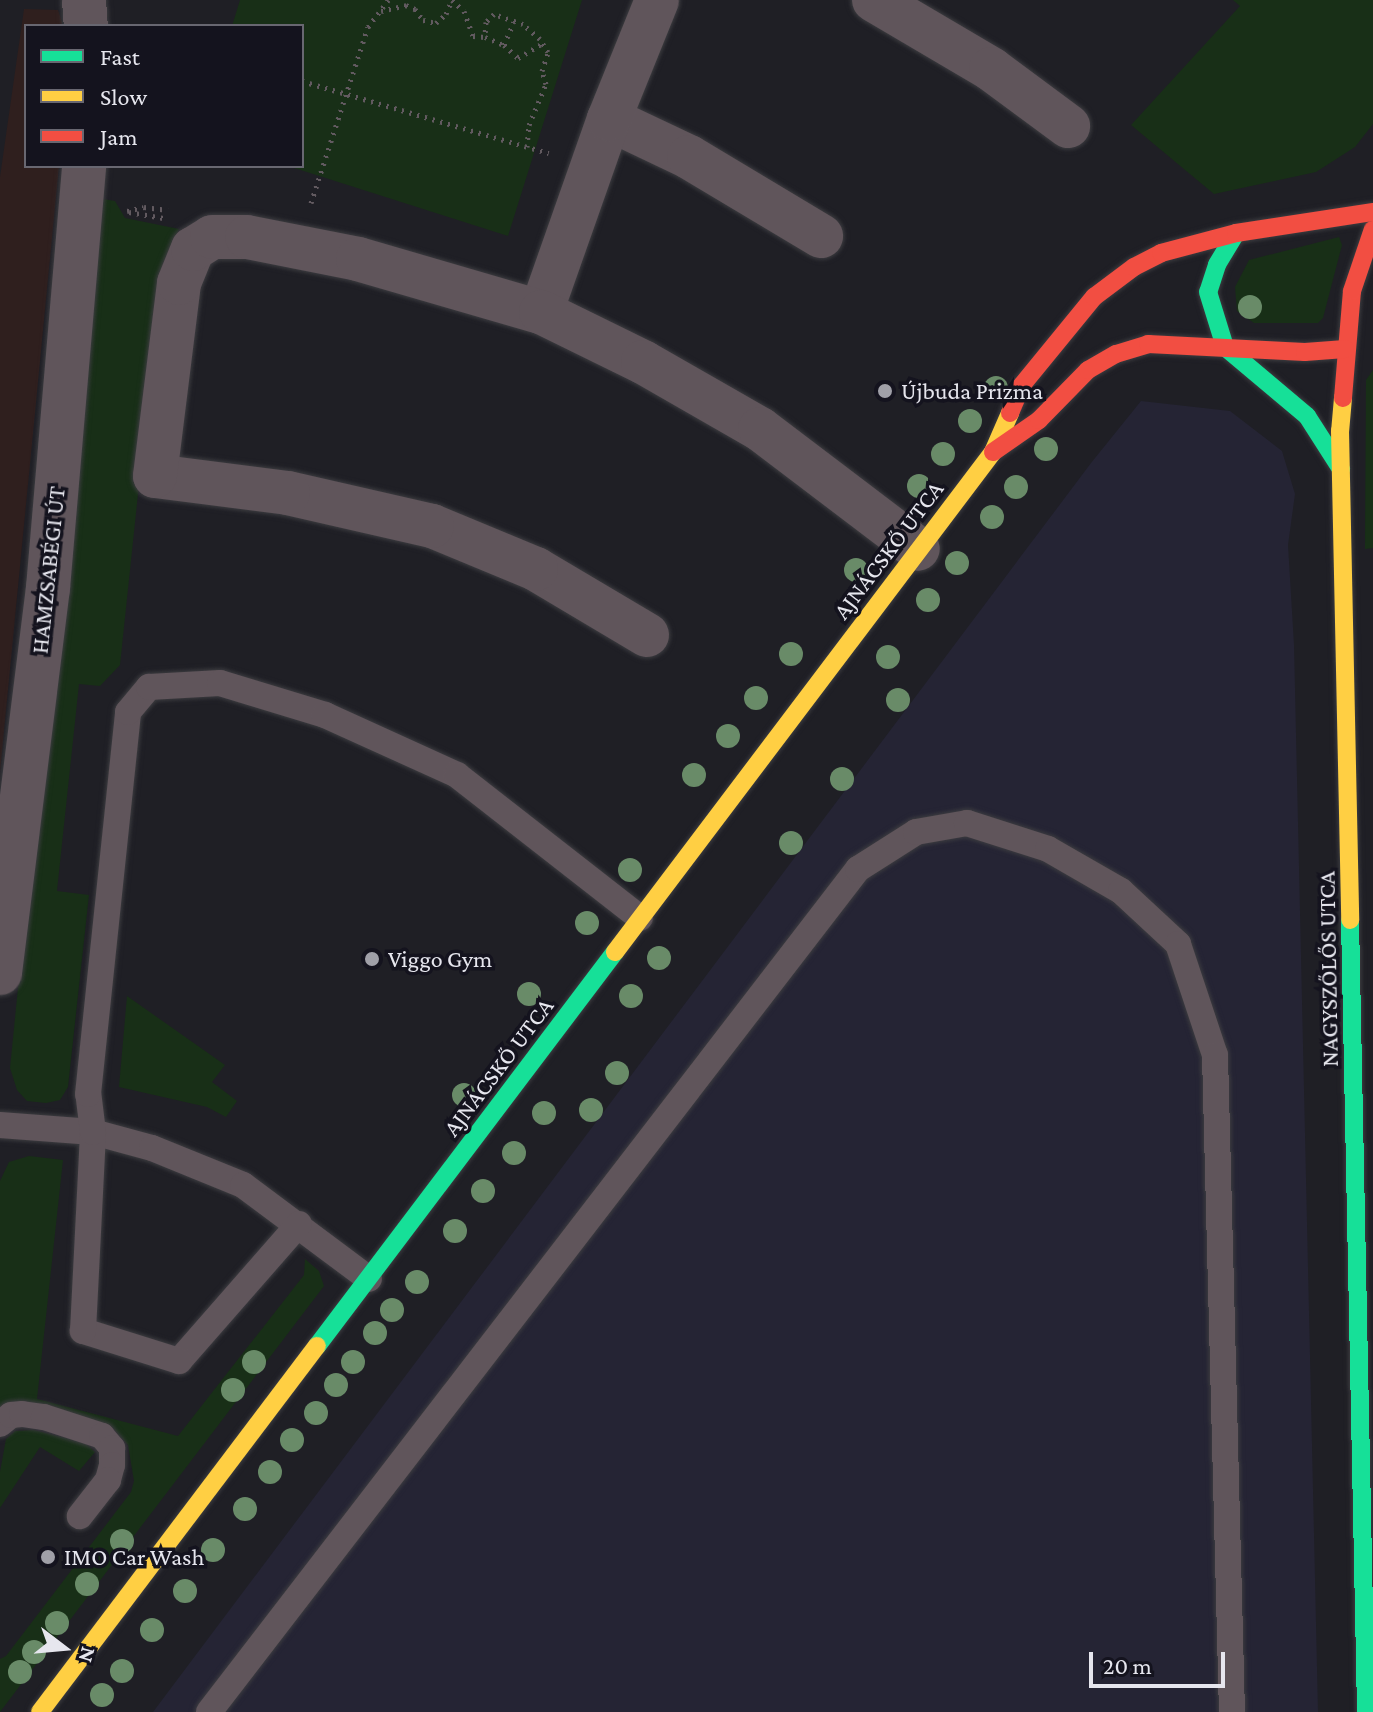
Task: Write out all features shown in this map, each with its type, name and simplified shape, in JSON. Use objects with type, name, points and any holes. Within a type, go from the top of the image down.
[{"type":"street","points":[[84,0],[86,24]]},
{"type":"street","points":[[541,312],[609,119],[657,0]]},
{"type":"street","points":[[874,0],[937,34],[1068,126]]},
{"type":"street","points":[[609,119],[689,157],[821,236]]},
{"type":"street","name":"HAMZSABÉGI ÚT","points":[[0,973],[48,588],[84,168]]},
{"type":"street","name":"AJNÁCSKŐ UTCA","points":[[40,1712],[993,452],[1022,385],[1094,297],[1134,267],[1161,253],[1236,233],[1373,212]]},
{"type":"street","name":"NAGYSZŐLŐS UTCA","points":[[1366,1712],[1363,1070],[1340,431],[1352,291],[1373,229]]},
{"type":"street","points":[[1236,233],[1217,265],[1208,292],[1225,347],[1307,416],[1342,471]]},
{"type":"street","points":[[647,635],[536,569],[432,526],[288,493],[155,476],[179,283],[193,249],[212,237],[247,237],[358,259],[541,312],[643,362],[760,429],[918,549]]},
{"type":"street","points":[[1345,349],[1373,320]]},
{"type":"street","name":"AJNÁCSKŐ UTCA","points":[[993,452],[1039,420],[1088,370],[1116,354],[1148,344],[1305,352],[1345,349]]},
{"type":"lane","points":[[299,1224],[179,1361],[83,1331],[93,1132],[88,1094],[128,712],[149,687],[220,683],[325,715],[457,775],[640,918]]},
{"type":"lane","points":[[209,1712],[858,869],[916,832],[967,823],[1048,849],[1121,891],[1178,944],[1215,1055],[1232,1712]]},
{"type":"lane","points":[[0,1125],[93,1132],[152,1148],[243,1185],[369,1279]]},
{"type":"lane","points":[[0,1424],[11,1415],[22,1414],[44,1417],[102,1436],[112,1448],[108,1480],[80,1516]]},
{"type":"path","points":[[297,247],[368,27],[388,0]]},
{"type":"path","points":[[380,11],[406,5],[415,9],[423,20],[436,23],[446,14],[451,0],[464,11],[473,36],[504,45],[518,58],[541,44]]},
{"type":"path","points":[[485,37],[486,22],[492,15],[523,24],[548,52],[542,71],[546,84],[529,125],[527,147]]},
{"type":"path","points":[[504,45],[514,22]]},
{"type":"path","points":[[304,82],[592,165]]},
{"type":"path","points":[[126,211],[165,218]]},
{"type":"shaded area","points":[[24,9],[58,10],[62,24],[24,24],[24,168],[59,168],[0,772],[0,177]]},
{"type":"shaded area","points":[[1141,401],[1230,411],[1282,451],[1295,494],[1288,545],[1294,645],[1318,1712],[153,1712],[1091,463]]},
{"type":"green space","points":[[240,0],[582,0],[508,236],[294,168],[304,168],[304,24],[233,24]]},
{"type":"green space","points":[[1233,0],[1373,0],[1373,124],[1355,147],[1316,172],[1214,194],[1131,125],[1240,6]]},
{"type":"green space","points":[[97,198],[115,201],[125,218],[179,229],[162,266],[120,665],[100,686],[79,684],[57,891],[89,895],[68,1087],[60,1100],[46,1103],[27,1101],[17,1090],[10,1068]]},
{"type":"green space","points":[[1339,237],[1342,245],[1323,318],[1318,323],[1254,323],[1237,311],[1235,287],[1249,260]]},
{"type":"green space","points":[[1373,370],[1373,548],[1365,549],[1366,380]]},
{"type":"green space","points":[[127,996],[225,1065],[212,1082],[237,1101],[226,1117],[207,1107],[119,1087]]},
{"type":"green space","points":[[29,1156],[63,1160],[37,1399],[178,1436],[304,1275],[305,1259],[319,1271],[324,1286],[0,1712],[0,1659],[6,1656],[131,1492],[134,1481],[128,1445],[113,1428],[36,1407],[0,1408],[0,1181],[9,1162]]},
{"type":"green space","points":[[34,1430],[85,1443],[95,1452],[79,1471],[40,1447],[0,1508],[0,1472],[6,1439],[15,1431]]},
{"type":"traffic: fast","points":[[1236,233],[1217,265],[1208,292],[1225,347],[1307,416],[1341,469]]},
{"type":"traffic: fast","points":[[1350,920],[1366,1712]]},
{"type":"traffic: fast","points":[[317,1346],[615,952]]},
{"type":"traffic: slow","points":[[1343,398],[1340,431],[1350,920]]},
{"type":"traffic: slow","points":[[615,952],[993,452],[1010,413]]},
{"type":"traffic: slow","points":[[40,1712],[317,1346]]},
{"type":"traffic: jam","points":[[1010,413],[1022,385],[1094,297],[1134,267],[1161,253],[1236,233],[1373,212]]},
{"type":"traffic: jam","points":[[1343,398],[1352,291],[1373,229]]},
{"type":"traffic: jam","points":[[993,452],[1039,420],[1088,370],[1116,354],[1148,344],[1305,352],[1345,349]]},
{"type":"place","name":"Újbuda Prizma","points":[[885,391]]},
{"type":"place","name":"Viggo Gym","points":[[372,959]]},
{"type":"place","name":"IMO Car Wash","points":[[48,1557]]}]
